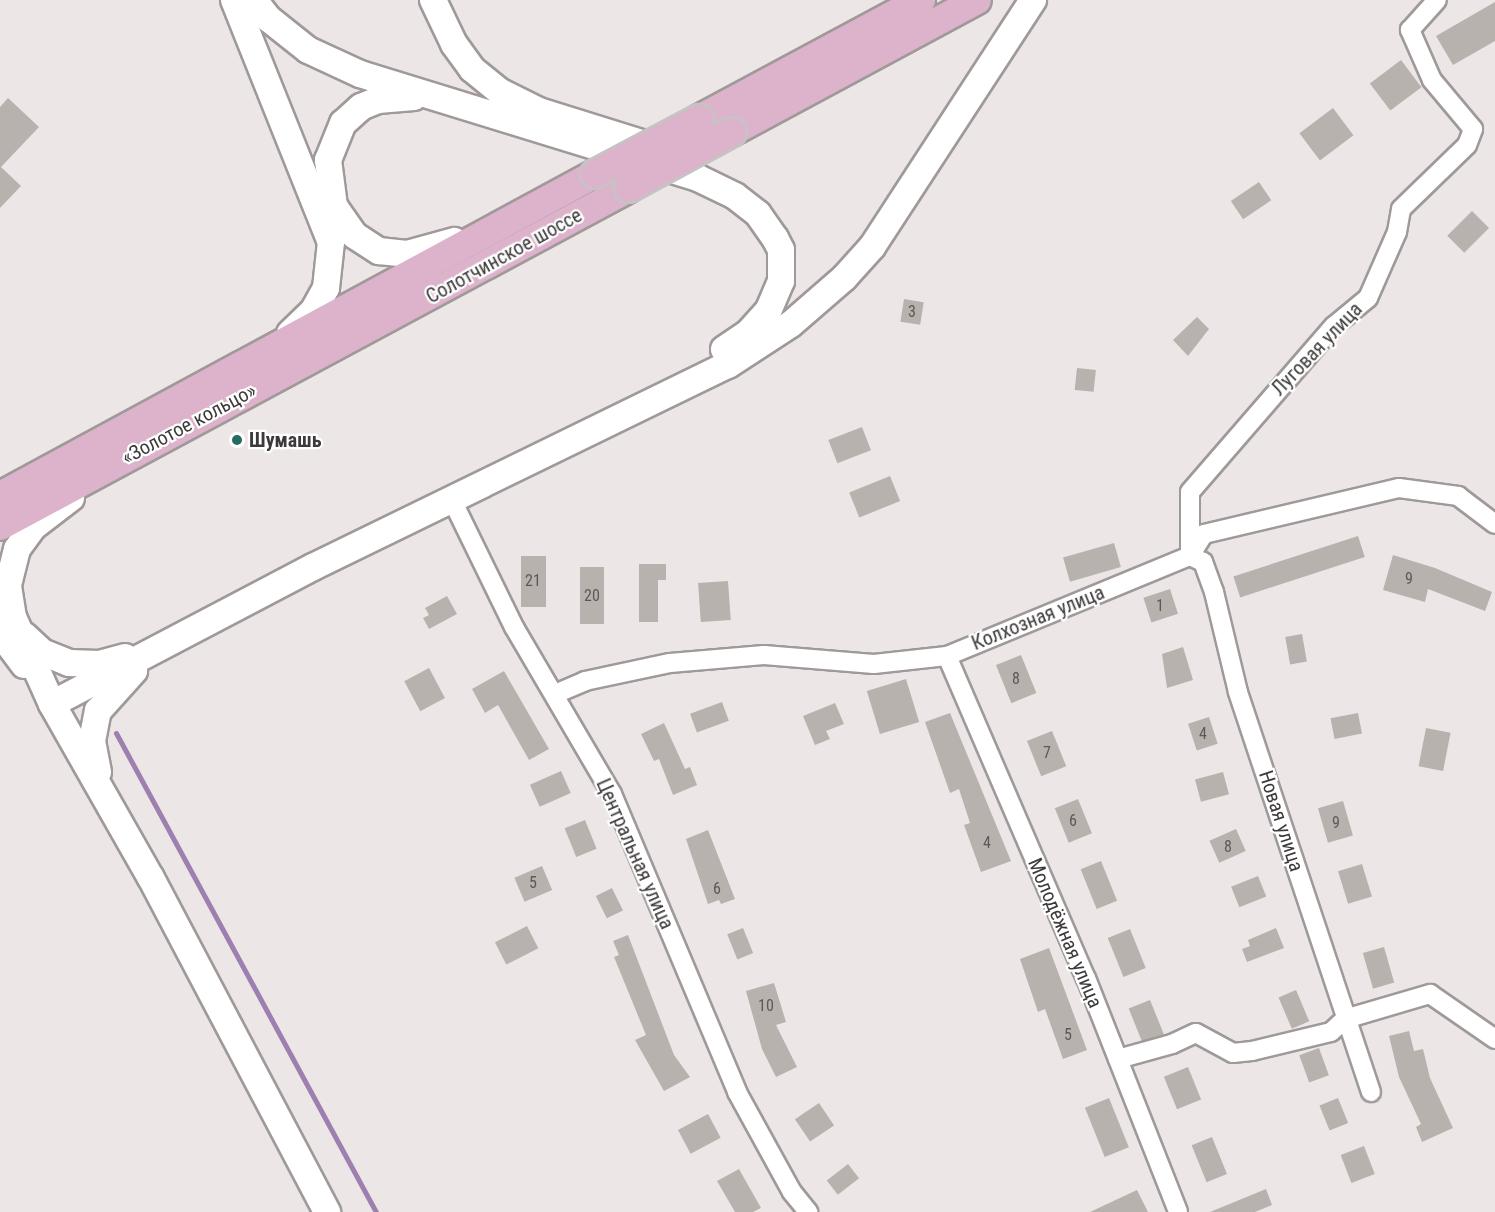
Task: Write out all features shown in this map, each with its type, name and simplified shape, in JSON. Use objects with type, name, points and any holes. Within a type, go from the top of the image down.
[{"type":"main road","points":[[234,0],[331,242],[329,273],[320,300],[274,349]]},
{"type":"main road","points":[[254,0],[291,37],[328,61],[440,101],[717,186],[748,205],[769,227],[783,265],[776,298],[748,333],[729,346],[538,441],[460,496]]},
{"type":"main road","points":[[433,0],[466,61],[499,91],[539,111],[726,172],[756,190],[781,215],[796,255],[787,302],[770,328],[728,365]]},
{"type":"main road","name":"Солотчинское шоссе","points":[[367,297],[921,0]]},
{"type":"main road","name":"Солотчинское шоссе","points":[[380,324],[977,0]]},
{"type":"main road","points":[[52,704],[313,567],[728,365],[791,324],[866,254],[1033,0]]},
{"type":"main road","points":[[440,101],[391,96],[361,107],[343,123],[328,160],[331,192],[339,216],[367,245],[393,254],[422,252],[500,226]]},
{"type":"main road","name":"«Золотое кольцо»","points":[[0,496],[367,297]]},
{"type":"main road","name":"«Золотое кольцо»","points":[[0,526],[380,324]]},
{"type":"main road","points":[[124,459],[24,536],[14,557],[8,586],[9,631],[151,878]]},
{"type":"main road","points":[[9,631],[42,652],[82,664],[112,661],[183,636]]},
{"type":"main road","points":[[183,636],[125,677],[101,705],[93,724],[93,755],[98,772],[151,878],[327,1212]]},
{"type":"street","name":"Луговая улица","points":[[1190,556],[1190,492],[1334,326],[1368,298],[1397,232],[1401,209],[1467,145],[1473,129],[1432,80],[1410,30],[1437,0]]},
{"type":"street","name":"Колхозная улица","points":[[555,694],[585,681],[670,663],[764,655],[874,664],[947,656],[1190,556],[1204,534],[1399,488],[1458,496],[1495,524]]},
{"type":"street","name":"Центральная улица","points":[[460,496],[514,627],[612,794],[737,1092],[792,1192],[808,1212]]},
{"type":"street","name":"Новая улица","points":[[1190,556],[1203,562],[1214,592],[1238,692],[1371,1092]]},
{"type":"street","name":"Молодёжная улица","points":[[947,656],[1118,1059],[1178,1212]]},
{"type":"street","points":[[1118,1059],[1200,1032],[1233,1053],[1252,1051],[1331,1032],[1345,1019],[1430,994],[1495,1039]]},
{"type":"building","points":[[1495,2],[1495,41],[1453,65],[1436,36]]},
{"type":"building","points":[[1401,60],[1421,87],[1390,111],[1370,83]]},
{"type":"building","points":[[8,98],[39,127],[1,167],[21,186],[0,208],[0,107]]},
{"type":"building","points":[[1333,108],[1353,135],[1320,160],[1299,133]]},
{"type":"building","points":[[1259,182],[1271,200],[1243,219],[1231,201]]},
{"type":"building","points":[[1472,211],[1489,228],[1464,253],[1447,236]]},
{"type":"building","points":[[904,299],[924,302],[920,325],[900,322]]},
{"type":"building","points":[[1197,317],[1209,329],[1188,356],[1173,340]]},
{"type":"building","points":[[1077,368],[1096,370],[1094,392],[1075,390]]},
{"type":"building","points":[[862,427],[871,450],[837,463],[828,440]]},
{"type":"building","points":[[890,476],[900,501],[859,518],[849,492]]},
{"type":"building","points":[[1358,536],[1365,557],[1240,597],[1233,576]]},
{"type":"building","points":[[1114,543],[1121,567],[1070,582],[1063,558]]},
{"type":"building","points":[[1393,555],[1435,568],[1492,592],[1485,611],[1428,589],[1425,602],[1383,590]]},
{"type":"building","points":[[521,556],[546,556],[546,607],[521,607]]},
{"type":"building","points":[[639,564],[666,564],[666,580],[658,580],[658,622],[639,622]]},
{"type":"building","points":[[580,567],[604,567],[604,624],[580,624]]},
{"type":"building","points":[[728,581],[731,620],[701,622],[698,583]]},
{"type":"building","points":[[1170,589],[1178,614],[1151,622],[1143,598]]},
{"type":"building","points":[[447,596],[457,614],[429,629],[423,618],[429,615],[425,608]]},
{"type":"building","points":[[1302,634],[1307,662],[1290,665],[1285,637]]},
{"type":"building","points":[[1183,647],[1193,680],[1167,688],[1162,654]]},
{"type":"building","points":[[1021,655],[1036,693],[1011,703],[996,665]]},
{"type":"building","points":[[429,668],[445,698],[420,711],[404,681]]},
{"type":"building","points":[[504,671],[549,749],[529,760],[498,705],[485,713],[472,689]]},
{"type":"building","points":[[906,679],[919,722],[880,734],[867,691]]},
{"type":"building","points":[[722,702],[729,721],[697,732],[690,714]]},
{"type":"building","points":[[835,703],[844,724],[826,731],[830,739],[815,745],[803,716]]},
{"type":"building","points":[[950,713],[1011,861],[981,872],[964,825],[970,823],[959,789],[950,793],[925,722]]},
{"type":"building","points":[[1358,713],[1362,734],[1335,739],[1331,718]]},
{"type":"building","points":[[1209,717],[1218,744],[1197,750],[1188,724]]},
{"type":"building","points":[[664,723],[685,769],[690,767],[697,785],[673,795],[659,759],[654,761],[641,734]]},
{"type":"building","points":[[1426,728],[1451,733],[1443,771],[1419,766]]},
{"type":"building","points":[[1052,731],[1066,766],[1041,776],[1027,741]]},
{"type":"building","points":[[561,771],[571,793],[540,807],[530,785]]},
{"type":"building","points":[[1223,772],[1229,794],[1201,802],[1195,780]]},
{"type":"building","points":[[1078,799],[1092,833],[1069,843],[1055,808]]},
{"type":"building","points":[[1343,801],[1353,836],[1328,843],[1318,808]]},
{"type":"building","points":[[585,820],[597,849],[576,857],[565,828]]},
{"type":"building","points":[[1236,829],[1246,851],[1219,863],[1210,841]]},
{"type":"building","points":[[708,830],[735,899],[721,904],[719,900],[708,904],[686,839]]},
{"type":"building","points":[[1101,861],[1117,901],[1097,909],[1081,869]]},
{"type":"building","points":[[1362,864],[1372,897],[1348,904],[1338,871]]},
{"type":"building","points":[[542,866],[552,890],[525,902],[514,878]]},
{"type":"building","points":[[1258,876],[1266,896],[1239,907],[1231,887]]},
{"type":"building","points":[[612,888],[623,910],[607,918],[596,896]]},
{"type":"building","points":[[527,926],[538,948],[506,965],[495,942]]},
{"type":"building","points":[[743,928],[753,953],[737,959],[727,934]]},
{"type":"building","points":[[1276,928],[1284,948],[1247,962],[1242,949],[1250,946],[1248,940]]},
{"type":"building","points":[[1130,929],[1146,968],[1123,977],[1108,938]]},
{"type":"building","points":[[628,935],[674,1055],[690,1077],[664,1091],[635,1040],[646,1035],[614,957],[619,955],[613,941]]},
{"type":"building","points":[[1384,947],[1394,983],[1373,989],[1363,953]]},
{"type":"building","points":[[1049,948],[1087,1050],[1063,1059],[1045,1009],[1038,1012],[1020,959]]},
{"type":"building","points":[[774,983],[786,1022],[776,1025],[797,1067],[776,1077],[762,1049],[746,991]]},
{"type":"building","points":[[1296,990],[1309,1021],[1292,1029],[1279,997]]},
{"type":"building","points":[[1150,1000],[1164,1035],[1143,1044],[1129,1009]]},
{"type":"building","points":[[1409,1031],[1414,1051],[1423,1049],[1430,1078],[1453,1128],[1422,1142],[1416,1127],[1421,1124],[1399,1077],[1389,1036]]},
{"type":"building","points":[[1319,1048],[1329,1075],[1309,1082],[1299,1055]]},
{"type":"building","points":[[1188,1067],[1201,1099],[1177,1109],[1164,1077]]},
{"type":"building","points":[[1109,1098],[1129,1147],[1105,1157],[1085,1108]]},
{"type":"building","points":[[1338,1098],[1348,1123],[1330,1131],[1319,1105]]},
{"type":"building","points":[[819,1103],[834,1125],[810,1142],[795,1119]]},
{"type":"building","points":[[708,1114],[721,1138],[691,1154],[678,1130]]},
{"type":"building","points":[[1212,1137],[1227,1174],[1207,1182],[1192,1145]]},
{"type":"building","points":[[1364,1146],[1375,1174],[1351,1183],[1341,1155]]},
{"type":"building","points":[[848,1164],[859,1178],[838,1195],[827,1181]]},
{"type":"building","points":[[739,1169],[761,1208],[753,1212],[735,1212],[717,1181]]},
{"type":"building","points":[[1266,1189],[1272,1205],[1255,1212],[1210,1212]]},
{"type":"building","points":[[1137,1190],[1148,1212],[1090,1212]]},
{"type":"waterway","points":[[116,733],[376,1212]]},
{"type":"place","name":"Шумашь","points":[[237,440]]}]
